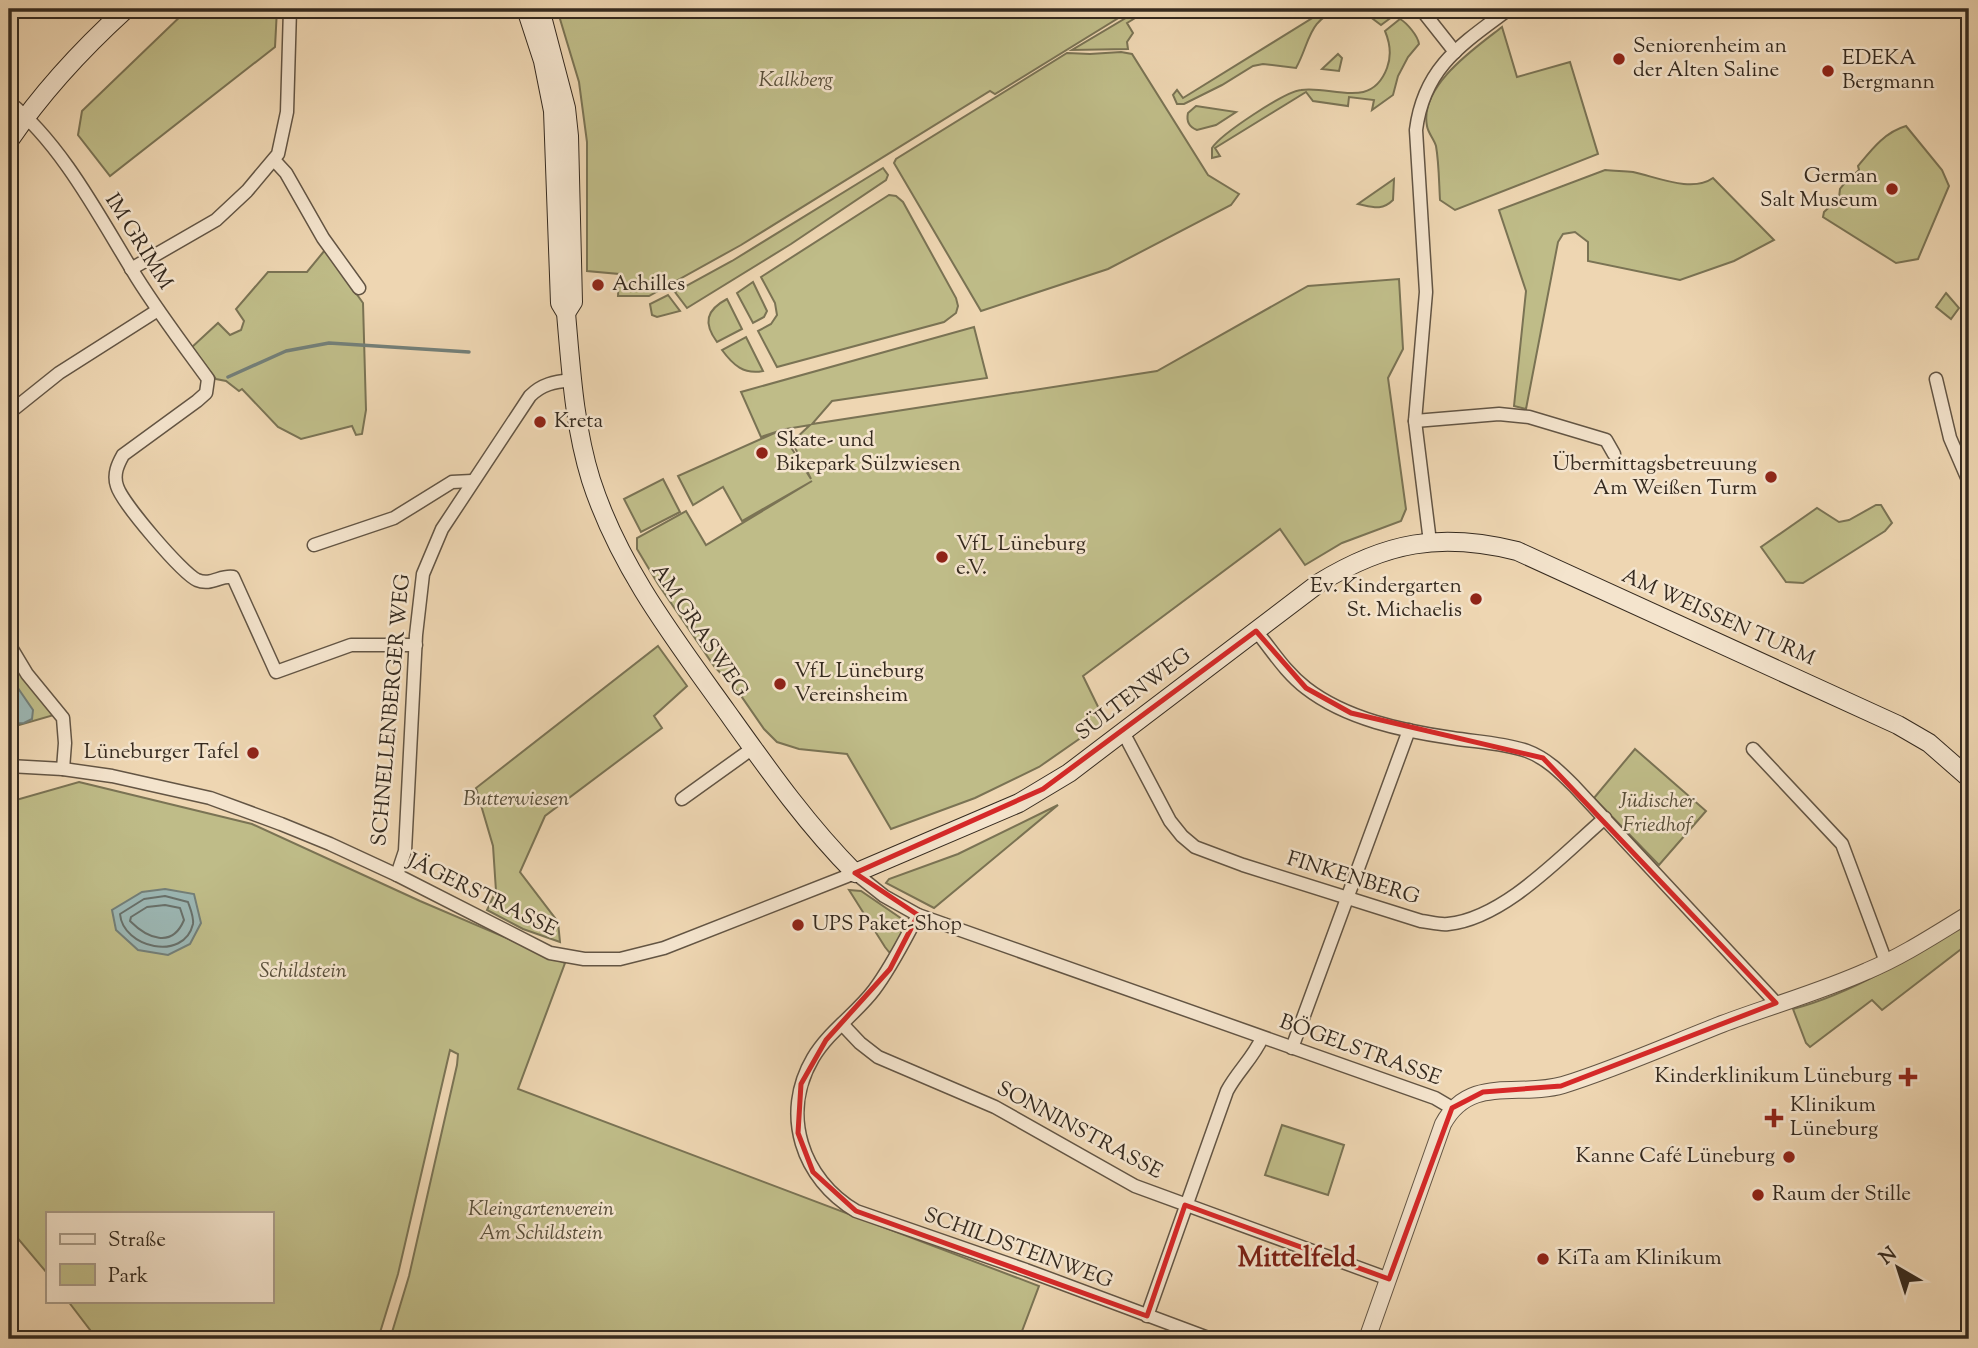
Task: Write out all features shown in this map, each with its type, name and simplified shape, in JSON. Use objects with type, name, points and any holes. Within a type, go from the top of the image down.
[{"type":"main road","points":[[9,141],[26,116],[78,54],[126,9]]},
{"type":"main road","points":[[526,9],[549,83],[553,111],[561,303],[566,313],[571,380]]},
{"type":"main road","points":[[540,9],[560,79],[569,136],[573,302],[566,313]]},
{"type":"main road","name":"AM GRASWEG","points":[[571,380],[577,422],[590,478],[624,560],[645,597],[784,790],[855,873]]},
{"type":"main road","name":"AM WEISSEN TURM","points":[[1430,542],[1466,541],[1517,551],[1898,725],[1929,743],[1969,778]]},
{"type":"main road","name":"SÜLTENWEG","points":[[855,873],[1019,803],[1069,773],[1345,566],[1382,551],[1430,542]]},
{"type":"street","points":[[131,269],[216,220],[241,198],[274,160],[286,120],[290,9]]},
{"type":"street","points":[[1421,9],[1455,52]]},
{"type":"street","points":[[1430,542],[1415,421],[1426,292],[1416,130],[1422,98],[1429,82],[1455,52],[1509,9]]},
{"type":"street","name":"IM GRIMM","points":[[9,102],[26,116],[82,189],[158,310],[59,373],[9,414]]},
{"type":"street","points":[[274,160],[286,173],[323,238],[359,289]]},
{"type":"street","points":[[158,310],[208,379],[209,386],[197,401],[123,455],[117,466],[117,486],[141,521],[194,578],[210,583],[226,576],[233,577],[276,672],[351,645],[416,645]]},
{"type":"street","points":[[1936,379],[1950,438],[1969,482]]},
{"type":"street","name":"SCHNELLENBERGER WEG","points":[[397,875],[405,851],[416,645],[423,574],[436,540],[472,481],[530,396],[538,388],[552,382],[571,380]]},
{"type":"street","points":[[1415,421],[1499,414],[1528,417],[1606,440],[1614,453]]},
{"type":"street","points":[[314,545],[394,518],[452,482],[472,481]]},
{"type":"street","points":[[1256,631],[1287,671],[1306,688],[1351,713],[1409,730],[1526,751],[1543,758],[1559,770],[1605,818],[1776,1003]]},
{"type":"street","points":[[9,644],[31,679],[63,718],[65,743],[62,769]]},
{"type":"street","points":[[1292,1048],[1409,730]]},
{"type":"street","name":"FINKENBERG","points":[[1122,732],[1170,821],[1195,847],[1243,866],[1421,921],[1445,925],[1488,914],[1512,898],[1605,818]]},
{"type":"street","points":[[682,799],[753,748]]},
{"type":"street","points":[[1753,749],[1842,844],[1886,962]]},
{"type":"street","name":"JÄGERSTRASSE","points":[[9,766],[62,769],[149,783],[210,799],[281,824],[397,875],[550,953],[584,959],[620,959],[664,948],[855,873]]},
{"type":"street","name":"BÖGELSTRASSE","points":[[855,873],[884,896],[918,915],[1435,1098],[1452,1108],[1466,1098],[1482,1092],[1561,1086],[1776,1003],[1854,977],[1886,962],[1969,914]]},
{"type":"street","points":[[842,1024],[872,993],[890,969],[918,915]]},
{"type":"street","name":"SCHILDSTEINWEG","points":[[842,1024],[813,1058],[801,1084],[796,1111],[798,1133],[805,1156],[820,1182],[838,1199],[856,1211],[1026,1270],[1211,1339]]},
{"type":"street","name":"SONNINSTRASSE","points":[[842,1024],[878,1057],[995,1107],[1117,1177],[1185,1205],[1389,1279]]},
{"type":"street","points":[[1147,1316],[1227,1091],[1235,1076],[1256,1052],[1262,1038]]},
{"type":"street","points":[[1367,1339],[1443,1124],[1452,1108]]},
{"type":"highlighted area","points":[[1256,631],[1306,688],[1351,713],[1543,758],[1776,1003],[1561,1086],[1483,1092],[1452,1108],[1389,1279],[1185,1205],[1147,1316],[856,1211],[813,1172],[798,1133],[801,1084],[826,1040],[890,969],[918,915],[855,873],[1043,789]]},
{"type":"green space","points":[[188,9],[277,9],[275,47],[110,176],[78,135],[82,111]]},
{"type":"green space","name":"Kalkberg","points":[[557,9],[1133,9],[995,94],[990,91],[741,245],[649,296],[618,296],[619,274],[587,271],[587,142],[579,82]]},
{"type":"green space","points":[[1141,9],[1150,9],[1127,23],[1133,33],[1127,42],[1128,49],[1072,50]]},
{"type":"green space","points":[[1327,9],[1342,9],[1331,13],[1316,25],[1296,68],[1263,64],[1253,66],[1184,104],[1177,104],[1173,95],[1177,90],[1183,98]]},
{"type":"green space","points":[[1351,9],[1397,10],[1396,14],[1381,25],[1365,13]]},
{"type":"green space","points":[[1400,19],[1412,30],[1419,44],[1398,76],[1393,95],[1372,110],[1374,100],[1349,97],[1348,106],[1313,101],[1306,92],[1215,148],[1220,156],[1212,158],[1212,148],[1227,133],[1293,92],[1313,89],[1361,93],[1371,89],[1380,81],[1389,63],[1390,49],[1385,31]]},
{"type":"green space","points":[[1502,27],[1517,77],[1570,62],[1598,154],[1455,210],[1440,200],[1437,153],[1428,129],[1427,111],[1440,83],[1451,69]]},
{"type":"green space","points":[[1067,53],[1132,54],[1208,175],[1239,194],[1231,205],[1108,269],[981,311],[894,163],[896,159]]},
{"type":"green space","points":[[1338,54],[1342,58],[1339,71],[1322,69]]},
{"type":"green space","points":[[1196,106],[1236,112],[1216,125],[1197,130],[1190,126],[1187,119],[1188,113]]},
{"type":"green space","points":[[1906,126],[1942,170],[1949,186],[1918,259],[1896,263],[1823,217],[1824,212],[1839,198],[1840,189],[1859,170],[1858,166],[1874,147],[1892,132]]},
{"type":"green space","points":[[883,168],[888,175],[886,180],[791,244],[687,308],[675,292],[732,261]]},
{"type":"green space","points":[[1605,170],[1633,172],[1685,184],[1705,182],[1713,178],[1774,240],[1734,261],[1680,280],[1588,261],[1588,242],[1575,232],[1563,234],[1558,242],[1526,409],[1514,406],[1526,291],[1499,210]]},
{"type":"green space","points":[[1394,179],[1393,200],[1385,206],[1358,204]]},
{"type":"green space","points":[[889,195],[896,196],[903,202],[956,298],[956,313],[944,322],[777,367],[758,331],[771,324],[777,315],[775,303],[761,277]]},
{"type":"green space","points":[[325,250],[363,303],[366,410],[362,434],[356,435],[352,426],[301,439],[278,427],[242,389],[239,391],[226,381],[216,379],[192,347],[218,323],[230,335],[241,330],[244,321],[236,309],[268,272],[307,272]]},
{"type":"green space","name":"VfL Lüneburg e.V.","points":[[1399,279],[1403,349],[1388,378],[1406,509],[1401,521],[1342,543],[1305,565],[1280,529],[1083,676],[1105,721],[1039,767],[975,798],[891,829],[847,754],[799,749],[777,742],[764,729],[739,693],[714,666],[637,549],[637,538],[686,511],[706,545],[812,481],[742,521],[723,487],[693,505],[678,476],[779,431],[761,437],[741,392],[974,327],[987,378],[832,401],[812,424],[1157,371],[1308,286]],"holes":[[[810,425],[792,442],[811,479],[780,430]]]},
{"type":"green space","points":[[753,282],[767,311],[764,317],[753,323],[737,293]]},
{"type":"green space","points":[[1946,293],[1959,308],[1951,319],[1936,307]]},
{"type":"green space","points":[[668,295],[680,311],[657,317],[652,315],[650,304]]},
{"type":"green space","points":[[727,299],[742,329],[717,342],[708,323],[709,318],[711,312]]},
{"type":"green space","points":[[746,337],[763,371],[750,372],[740,368],[722,350]]},
{"type":"green space","points":[[663,479],[680,512],[641,532],[624,499]]},
{"type":"green space","points":[[1876,505],[1881,505],[1892,523],[1885,531],[1803,583],[1786,582],[1761,547],[1817,508],[1839,522],[1849,520]]},
{"type":"green space","name":"Butterwiesen","points":[[658,646],[687,686],[654,716],[662,728],[545,816],[520,872],[558,922],[560,942],[523,929],[487,910],[496,891],[493,846],[476,788]]},
{"type":"green space","points":[[9,653],[54,715],[9,728]]},
{"type":"green space","name":"Jüdischer Friedhof","points":[[1635,749],[1706,811],[1659,865],[1594,798]]},
{"type":"green space","points":[[79,782],[252,824],[420,901],[565,963],[518,1089],[1039,1286],[1019,1339],[390,1339],[409,1276],[457,1065],[458,1054],[450,1050],[398,1274],[378,1339],[97,1339],[69,1302],[273,1302],[273,1212],[46,1212],[46,1272],[9,1228],[9,802]]},
{"type":"green space","points":[[1058,805],[934,908],[886,883],[889,879],[958,854]]},
{"type":"green space","points":[[849,890],[861,891],[905,921],[894,951],[889,952],[885,947]]},
{"type":"green space","points":[[1959,926],[1969,929],[1969,943],[1882,1010],[1872,1000],[1810,1047],[1806,1043],[1793,1009],[1858,984],[1899,963]]},
{"type":"green space","points":[[1282,1125],[1344,1145],[1328,1195],[1265,1175]]},
{"type":"water","points":[[9,675],[33,710],[32,719],[24,723],[9,724]]},
{"type":"water","points":[[165,889],[194,894],[201,923],[190,944],[168,955],[138,950],[116,930],[112,910],[142,892]]},
{"type":"waterway","points":[[228,377],[286,351],[329,343],[469,352]]},
{"type":"place","name":"Seniorenheim an der Alten Saline","points":[[1619,59]]},
{"type":"place","name":"EDEKA Bergmann","points":[[1828,71]]},
{"type":"place","name":"German Salt Museum","points":[[1892,189]]},
{"type":"place","name":"Achilles","points":[[598,285]]},
{"type":"place","name":"Kreta","points":[[540,422]]},
{"type":"place","name":"Skate- und Bikepark Sülzwiesen","points":[[762,453]]},
{"type":"place","name":"Übermittagsbetreuung Am Weißen Turm","points":[[1771,477]]},
{"type":"place","name":"VfL Lüneburg e.V.","points":[[942,557]]},
{"type":"place","name":"Ev. Kindergarten St. Michaelis","points":[[1476,599]]},
{"type":"place","name":"VfL Lüneburg Vereinsheim","points":[[780,684]]},
{"type":"place","name":"Lüneburger Tafel","points":[[253,753]]},
{"type":"place","name":"UPS Paket-Shop","points":[[798,925]]},
{"type":"place","name":"Kinderklinikum Lüneburg","points":[[1908,1077]]},
{"type":"place","name":"Klinikum Lüneburg","points":[[1774,1118]]},
{"type":"place","name":"Kanne Café Lüneburg","points":[[1789,1157]]},
{"type":"place","name":"Raum der Stille","points":[[1758,1195]]},
{"type":"place","name":"KiTa am Klinikum","points":[[1543,1259]]},
{"type":"district","name":"Mittelfeld","points":[[1297,1259]]},
{"type":"park label","name":"Schildstein","points":[[303,972]]},
{"type":"park label","name":"Kleingartenverein Am Schildstein","points":[[541,1222]]}]
